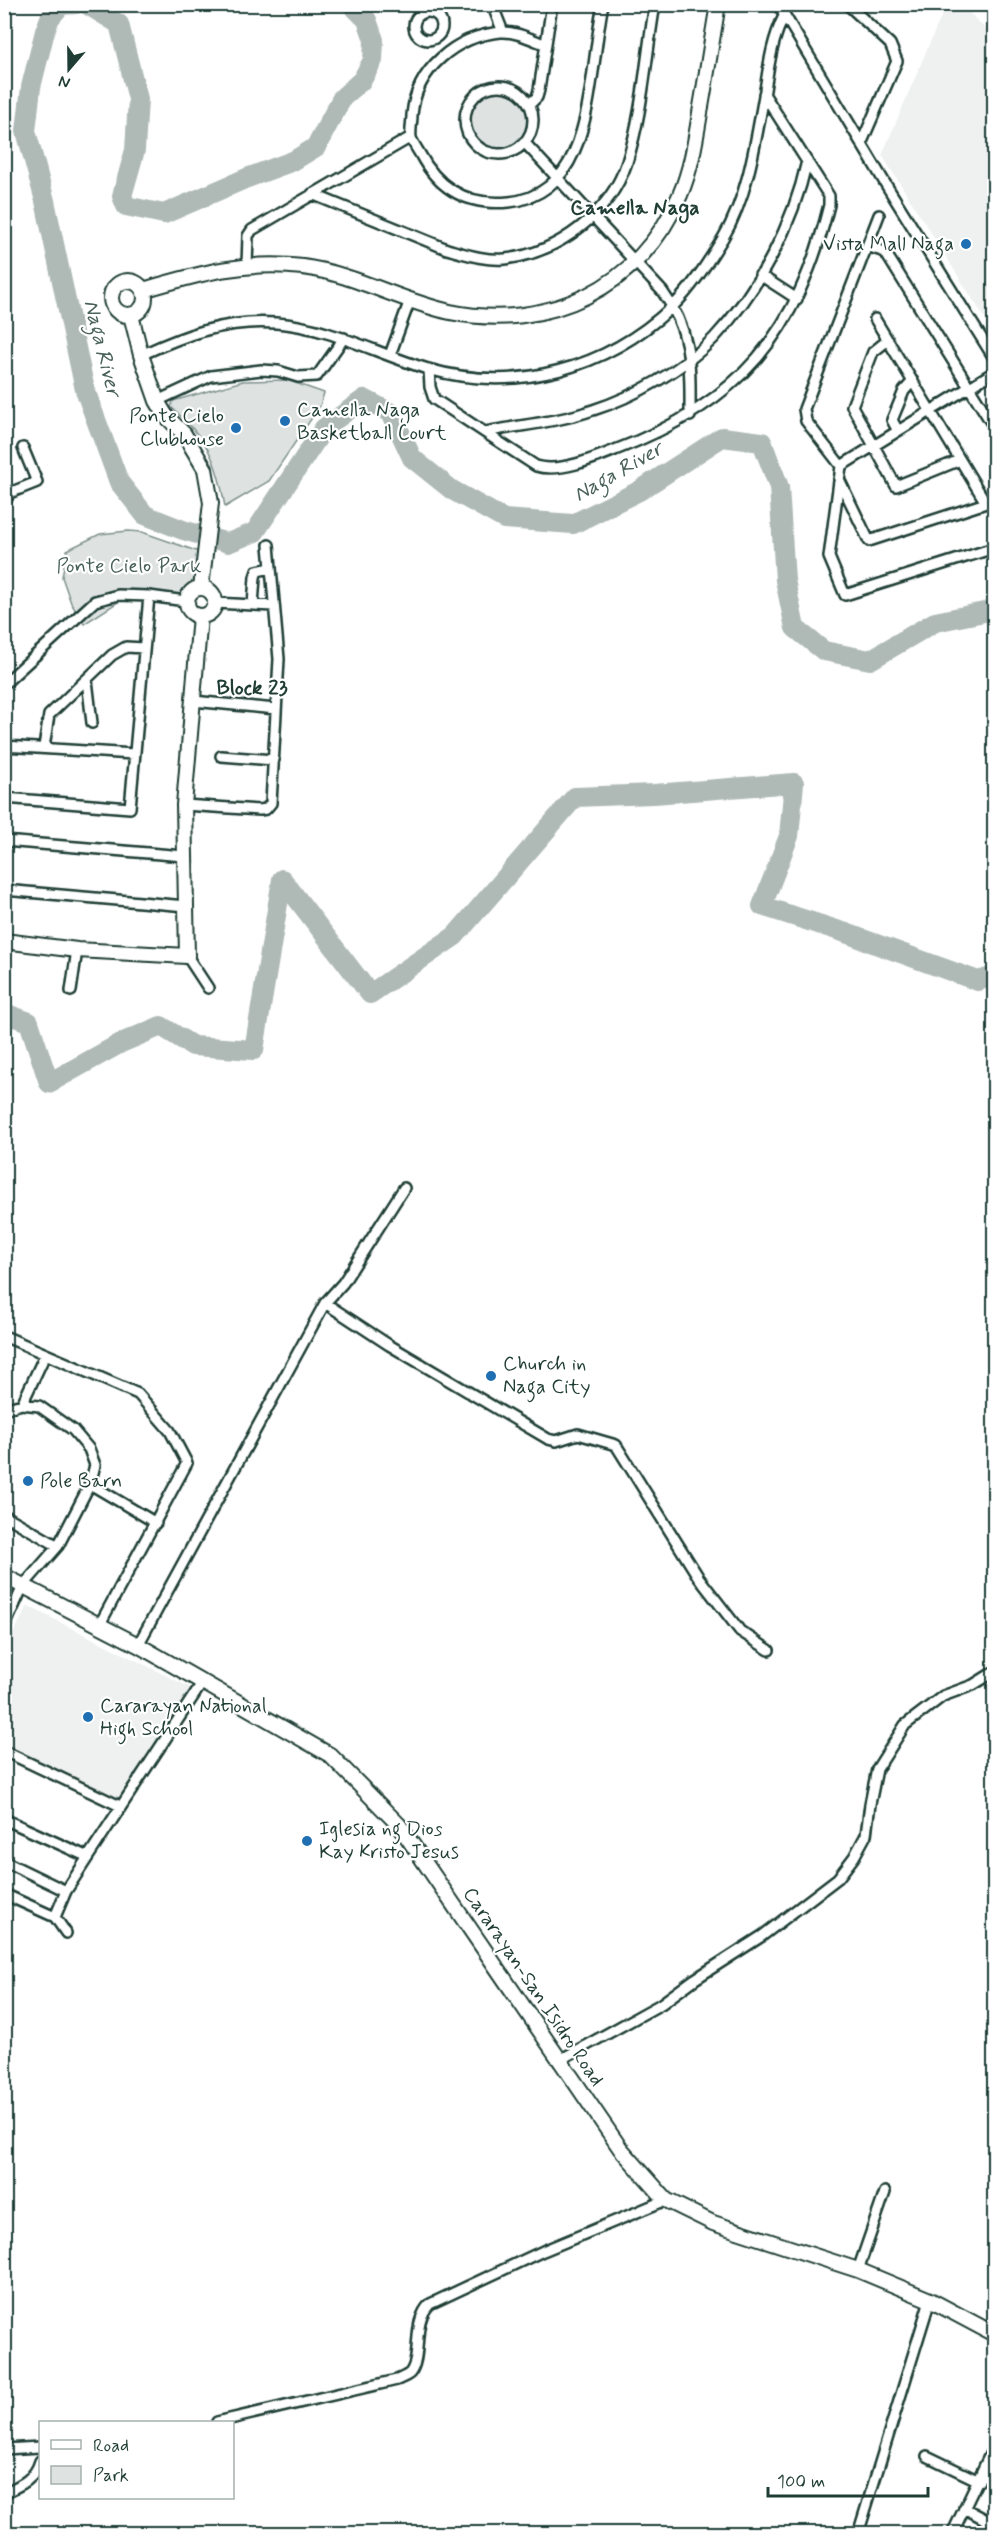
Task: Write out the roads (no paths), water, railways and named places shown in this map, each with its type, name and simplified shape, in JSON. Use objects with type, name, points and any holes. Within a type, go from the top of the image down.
[{"type":"street","points":[[492,4],[503,32]]},
{"type":"street","points":[[530,104],[537,97],[552,4]]},
{"type":"street","points":[[544,44],[503,32],[477,36],[450,49],[432,67],[408,101],[411,137],[425,163],[444,186],[464,197],[490,204],[521,201],[542,192],[557,180],[574,153],[584,121],[603,4]]},
{"type":"street","points":[[312,194],[468,256],[503,260],[538,252],[556,244],[592,219],[612,192],[627,164],[638,118],[655,4]]},
{"type":"street","points":[[143,290],[212,270],[247,266],[301,267],[329,272],[449,312],[480,316],[525,315],[553,310],[593,294],[636,263],[665,223],[680,196],[690,167],[718,4]]},
{"type":"street","points":[[778,4],[994,358]]},
{"type":"street","points":[[847,4],[890,44],[897,61],[862,142]]},
{"type":"street","points":[[141,355],[204,330],[249,323],[276,323],[310,327],[429,369],[464,376],[505,380],[549,374],[600,358],[644,331],[673,306],[699,275],[724,236],[747,179],[773,42],[784,16]]},
{"type":"street","points":[[439,36],[450,49]]},
{"type":"street","points":[[496,86],[516,90],[530,104],[534,124],[531,135],[525,143],[507,154],[487,152],[478,147],[466,130],[466,110],[477,93],[496,86]]},
{"type":"street","points":[[429,369],[430,387],[434,399],[536,466],[546,469],[576,463],[649,437],[690,416],[715,399],[743,374],[774,338],[797,299],[824,227],[829,206],[829,196],[764,94]]},
{"type":"street","points":[[247,266],[248,236],[252,230],[411,137]]},
{"type":"street","points":[[525,143],[673,306],[686,335],[690,357],[690,416]]},
{"type":"street","points":[[485,432],[593,411],[637,392],[681,366],[714,338],[744,301],[760,275],[794,205],[807,161]]},
{"type":"street","points":[[879,215],[804,409],[806,421],[841,466],[829,557],[845,595],[994,548]]},
{"type":"street","points":[[867,246],[885,252],[994,427]]},
{"type":"street","points":[[760,275],[797,299]]},
{"type":"street","points":[[128,281],[140,285],[143,290],[144,306],[131,315],[125,315],[114,309],[111,297],[113,291],[122,282],[128,281]]},
{"type":"street","points":[[390,355],[410,300]]},
{"type":"street","points":[[131,315],[141,355],[157,401],[166,416],[184,434],[205,469],[210,490],[210,513],[201,588]]},
{"type":"street","points":[[839,478],[869,541],[986,503],[875,319]]},
{"type":"street","points":[[157,401],[211,375],[261,370],[278,371],[298,377],[317,376],[344,338]]},
{"type":"street","points":[[888,340],[873,352],[852,406],[896,486],[960,460]]},
{"type":"street","points":[[841,466],[994,372]]},
{"type":"street","points":[[898,431],[892,420],[904,391],[913,381]]},
{"type":"street","points":[[4,504],[6,490],[37,482],[23,448]]},
{"type":"street","points":[[184,805],[260,810],[271,803],[279,659],[269,545]]},
{"type":"street","points":[[253,605],[257,571],[271,568]]},
{"type":"street","points":[[201,588],[212,592],[215,603],[212,611],[200,616],[192,613],[186,601],[189,593],[201,588]]},
{"type":"street","points":[[4,684],[95,601],[118,595],[186,601]]},
{"type":"street","points":[[4,798],[130,808],[149,596]]},
{"type":"street","points":[[215,603],[274,606]]},
{"type":"street","points":[[200,616],[184,805],[184,856],[187,956],[208,988]]},
{"type":"street","points":[[44,747],[49,715],[112,655],[126,647],[144,648]]},
{"type":"street","points":[[87,680],[92,723]]},
{"type":"street","points":[[193,701],[276,709]]},
{"type":"street","points":[[4,746],[134,754]]},
{"type":"street","points":[[221,756],[274,760]]},
{"type":"street","points":[[4,841],[184,856]]},
{"type":"street","points":[[4,890],[186,906]]},
{"type":"street","points":[[4,941],[77,950],[187,956]]},
{"type":"street","points":[[71,991],[77,950]]},
{"type":"street","points":[[138,1645],[325,1304],[343,1283],[404,1188]]},
{"type":"street","points":[[325,1304],[389,1345],[548,1439],[556,1442],[578,1434],[616,1444],[699,1578],[740,1631],[769,1650]]},
{"type":"street","points":[[4,1336],[138,1394],[170,1431],[187,1462],[100,1624]]},
{"type":"street","points":[[22,1404],[45,1355]]},
{"type":"street","points":[[4,1409],[22,1404],[39,1406],[73,1430],[89,1449],[95,1465],[90,1484],[58,1546],[24,1586],[4,1628]]},
{"type":"street","points":[[90,1484],[156,1523]]},
{"type":"street","points":[[4,1515],[58,1546]]},
{"type":"street","name":"Cararayan-San Isidro Road","points":[[4,1576],[100,1624],[330,1755],[399,1826],[558,2061],[620,2148],[666,2200],[713,2223],[858,2270],[930,2300],[994,2334]]},
{"type":"street","points":[[558,2061],[661,2004],[762,1936],[838,1878],[854,1857],[866,1835],[877,1769],[905,1725],[943,1696],[973,1685],[994,1672]]},
{"type":"street","points":[[55,1917],[66,1892],[120,1806],[202,1683]]},
{"type":"street","points":[[4,1751],[120,1806]]},
{"type":"street","points":[[4,1819],[88,1857]]},
{"type":"street","points":[[4,1861],[66,1892]]},
{"type":"street","points":[[4,1894],[55,1917],[66,1933]]},
{"type":"street","points":[[858,2270],[885,2192]]},
{"type":"street","points":[[220,2421],[397,2380],[409,2373],[413,2365],[423,2311],[430,2304],[543,2252],[666,2200]]},
{"type":"street","points":[[858,2534],[930,2300]]},
{"type":"street","points":[[952,2534],[994,2446]]},
{"type":"street","points":[[4,2448],[39,2447]]},
{"type":"street","points":[[927,2456],[994,2481]]},
{"type":"street","points":[[4,2493],[21,2485],[37,2472],[39,2465]]},
{"type":"street","points":[[964,2508],[994,2524]]},
{"type":"waterway","name":"Naga River","points":[[77,4],[61,5],[50,18],[31,87],[26,131],[45,201],[85,390],[119,482],[145,515],[183,530],[228,543],[255,532],[324,428],[364,399],[391,413],[412,458],[452,490],[504,519],[573,524],[639,491],[722,437],[762,442],[779,487],[785,580],[795,628],[824,651],[870,660],[935,622],[994,610]]},
{"type":"waterway","name":"Naga River","points":[[86,4],[119,24],[138,99],[135,150],[122,196],[126,206],[164,214],[293,161],[316,147],[342,98],[362,80],[373,60],[374,40],[367,20],[351,4]]},
{"type":"waterway","points":[[4,1013],[29,1022],[49,1083],[121,1043],[161,1026],[193,1046],[254,1050],[282,879],[370,994],[455,936],[575,797],[654,794],[794,783],[789,836],[762,906],[843,932],[978,981],[994,976]]},
{"type":"place","name":"Vista Mall Naga","points":[[966,244]]},
{"type":"place","name":"Camella Naga Basketball Court","points":[[285,421]]},
{"type":"place","name":"Ponte Cielo Clubhouse","points":[[236,428]]},
{"type":"place","name":"Church in Naga City","points":[[491,1376]]},
{"type":"place","name":"Pole Barn","points":[[28,1481]]},
{"type":"place","name":"Cararayan National High School","points":[[88,1717]]},
{"type":"place","name":"Iglesia ng Dios Kay Kristo Jesus","points":[[307,1841]]},
{"type":"district","name":"Camella Naga","points":[[635,208]]},
{"type":"district","name":"Block 23","points":[[252,688]]},
{"type":"park label","name":"Ponte Cielo Park","points":[[129,566]]}]
